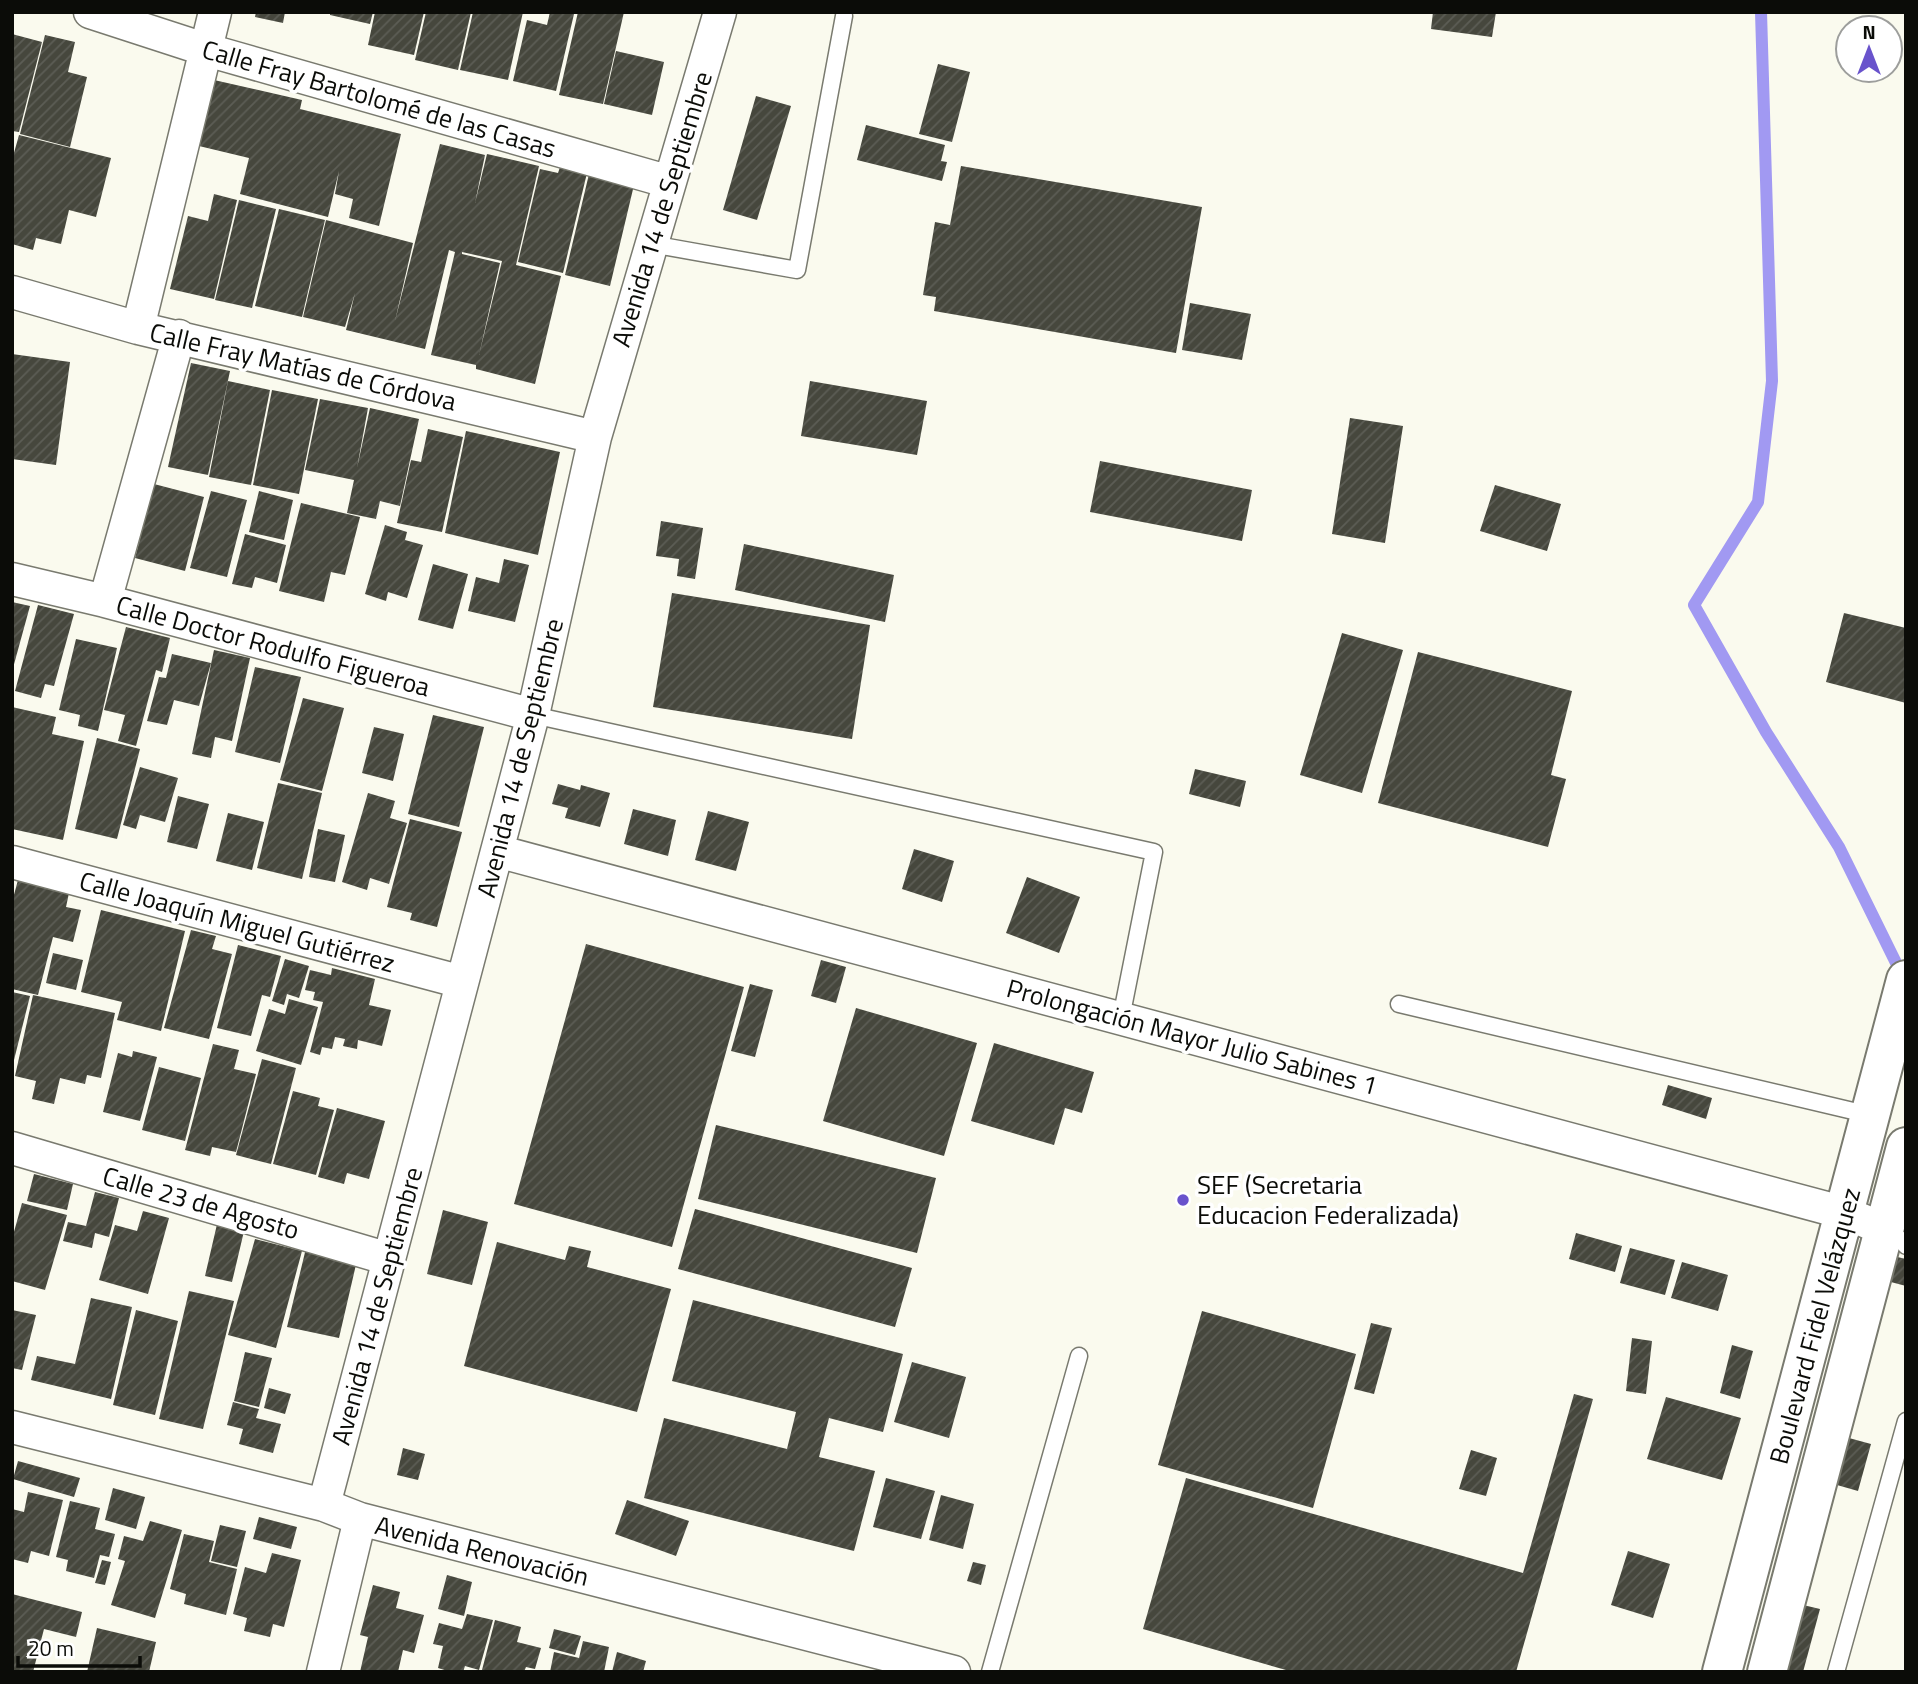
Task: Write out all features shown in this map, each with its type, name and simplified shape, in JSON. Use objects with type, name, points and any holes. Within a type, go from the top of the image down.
[{"type":"main road","name":"Boulevard Fidel Velázquez","points":[[1722,1672],[1906,980]]},
{"type":"main road","name":"Boulevard Fidel Velázquez","points":[[1767,1672],[1895,1237],[1906,1147]]},
{"type":"street","name":"Calle Fray Bartolomé de las Casas","points":[[90,12],[206,50],[670,182]]},
{"type":"street","points":[[138,328],[215,12]]},
{"type":"street","name":"Avenida 14 de Septiembre","points":[[324,1505],[533,715],[595,438],[720,12]]},
{"type":"street","name":"Calle Fray Matías de Córdova","points":[[12,292],[138,328],[595,438]]},
{"type":"street","points":[[105,601],[179,336]]},
{"type":"street","name":"Calle Doctor Rodulfo Figueroa","points":[[12,579],[105,601],[533,715]]},
{"type":"street","name":"Prolongación Mayor Julio Sabines 1","points":[[497,851],[1845,1213],[1895,1237]]},
{"type":"street","name":"Calle Joaquín Miguel Gutiérrez","points":[[12,862],[462,982]]},
{"type":"street","name":"Calle 23 de Agosto","points":[[12,1148],[389,1259]]},
{"type":"street","name":"Avenida Renovación","points":[[12,1427],[324,1505],[360,1519],[954,1672]]},
{"type":"street","points":[[323,1672],[360,1519]]},
{"type":"lane","points":[[651,244],[797,270],[844,16]]},
{"type":"lane","points":[[533,715],[1154,852],[1121,1018]]},
{"type":"lane","points":[[1399,1004],[1870,1115]]},
{"type":"lane","points":[[990,1672],[1079,1356]]},
{"type":"lane","points":[[1836,1672],[1906,1421]]},
{"type":"building","points":[[256,12],[285,12],[283,23],[255,17]]},
{"type":"building","points":[[330,12],[373,12],[370,24],[330,15]]},
{"type":"building","points":[[375,12],[424,12],[414,55],[368,45]]},
{"type":"building","points":[[426,12],[471,12],[458,70],[415,60]]},
{"type":"building","points":[[473,12],[523,12],[508,80],[460,70]]},
{"type":"building","points":[[550,12],[574,14],[556,91],[513,81],[527,20],[547,25]]},
{"type":"building","points":[[578,12],[624,12],[603,104],[559,95]]},
{"type":"building","points":[[1433,12],[1496,12],[1492,37],[1431,29]]},
{"type":"building","points":[[12,34],[42,42],[19,132],[12,131]]},
{"type":"building","points":[[45,35],[75,42],[68,72],[87,77],[70,147],[20,134]]},
{"type":"building","points":[[616,51],[664,62],[652,115],[604,104]]},
{"type":"building","points":[[938,64],[970,72],[952,142],[919,134]]},
{"type":"building","points":[[214,80],[302,100],[300,109],[401,134],[379,226],[349,218],[353,199],[335,194],[339,171],[328,217],[240,194],[249,158],[199,146]]},
{"type":"building","points":[[756,96],[791,106],[757,220],[723,210]]},
{"type":"building","points":[[866,125],[945,145],[941,161],[947,162],[942,181],[857,160]]},
{"type":"building","points":[[19,135],[111,158],[96,217],[69,210],[61,244],[36,238],[33,250],[12,244],[12,160]]},
{"type":"building","points":[[440,144],[485,155],[475,203],[487,154],[539,166],[516,265],[561,276],[535,384],[476,369],[476,365],[431,355],[455,252],[449,250],[425,349],[346,330],[355,293],[345,327],[303,317],[326,220],[413,243],[395,321]],"holes":[[[462,252],[502,261],[479,355],[500,263]]]},
{"type":"building","points":[[961,166],[1202,207],[1176,353],[934,311],[936,297],[923,295],[935,222],[950,225]]},
{"type":"building","points":[[560,167],[587,173],[563,273],[518,262],[540,169],[558,173]]},
{"type":"building","points":[[589,174],[634,185],[610,286],[565,275]]},
{"type":"building","points":[[214,194],[237,200],[214,299],[170,289],[188,216],[208,221]]},
{"type":"building","points":[[239,200],[276,209],[252,308],[215,300]]},
{"type":"building","points":[[279,209],[325,220],[302,317],[255,306]]},
{"type":"building","points":[[1190,303],[1251,314],[1242,360],[1182,350]]},
{"type":"building","points":[[12,354],[70,362],[56,465],[12,459]]},
{"type":"building","points":[[191,363],[230,371],[208,475],[168,467]]},
{"type":"building","points":[[228,381],[270,390],[251,485],[209,477]]},
{"type":"building","points":[[810,381],[927,401],[917,455],[801,436]]},
{"type":"building","points":[[272,390],[318,399],[299,494],[253,485]]},
{"type":"building","points":[[320,399],[368,408],[357,468],[370,408],[419,419],[400,506],[380,501],[376,519],[347,513],[354,480],[305,470]]},
{"type":"building","points":[[1350,418],[1403,426],[1385,543],[1332,534]]},
{"type":"building","points":[[428,429],[463,437],[442,532],[397,523],[411,460],[421,462]]},
{"type":"building","points":[[466,431],[560,452],[538,555],[445,533]]},
{"type":"building","points":[[1100,461],[1252,490],[1242,541],[1090,512]]},
{"type":"building","points":[[154,484],[204,497],[185,571],[135,558]]},
{"type":"building","points":[[1495,485],[1561,504],[1547,551],[1480,531]]},
{"type":"building","points":[[211,491],[247,500],[227,577],[190,568]]},
{"type":"building","points":[[259,491],[293,500],[284,540],[249,532]]},
{"type":"building","points":[[301,503],[360,517],[345,575],[331,572],[324,602],[279,591]]},
{"type":"building","points":[[661,521],[703,528],[695,579],[677,576],[679,559],[656,556]]},
{"type":"building","points":[[385,525],[407,532],[405,540],[423,545],[407,598],[388,592],[386,601],[365,594]]},
{"type":"building","points":[[245,534],[286,545],[277,583],[255,577],[252,588],[232,584]]},
{"type":"building","points":[[744,544],[894,575],[885,622],[735,590]]},
{"type":"building","points":[[504,559],[529,565],[515,622],[468,611],[476,577],[499,583]]},
{"type":"building","points":[[433,564],[468,574],[453,629],[418,620]]},
{"type":"building","points":[[672,593],[870,625],[852,739],[653,707]]},
{"type":"building","points":[[12,602],[30,606],[13,668],[12,668]]},
{"type":"building","points":[[38,605],[74,614],[54,686],[45,684],[41,698],[15,691]]},
{"type":"building","points":[[1844,613],[1906,628],[1906,703],[1826,682]]},
{"type":"building","points":[[126,627],[170,638],[162,672],[156,670],[136,746],[118,741],[125,715],[104,710]]},
{"type":"building","points":[[1342,633],[1403,650],[1362,793],[1300,775]]},
{"type":"building","points":[[76,639],[117,648],[98,731],[78,726],[80,715],[59,710]]},
{"type":"building","points":[[214,650],[250,658],[232,741],[215,737],[211,758],[192,754]]},
{"type":"building","points":[[1418,652],[1572,691],[1551,775],[1566,779],[1548,847],[1378,803]]},
{"type":"building","points":[[172,654],[211,663],[199,706],[174,700],[167,725],[147,721],[159,677],[166,678]]},
{"type":"building","points":[[255,667],[301,677],[280,763],[235,752]]},
{"type":"building","points":[[303,698],[344,708],[322,791],[280,780]]},
{"type":"building","points":[[12,707],[56,717],[52,734],[84,741],[63,840],[12,829]]},
{"type":"building","points":[[433,715],[484,727],[459,827],[408,814]]},
{"type":"building","points":[[374,727],[404,734],[393,781],[362,773]]},
{"type":"building","points":[[97,738],[140,749],[117,839],[75,829]]},
{"type":"building","points":[[140,767],[178,778],[165,822],[140,815],[136,829],[123,825]]},
{"type":"building","points":[[1195,769],[1246,781],[1240,807],[1189,794]]},
{"type":"building","points":[[278,783],[322,793],[302,879],[257,868]]},
{"type":"building","points":[[558,784],[580,790],[581,785],[610,793],[600,827],[565,818],[568,808],[552,804]]},
{"type":"building","points":[[368,793],[395,801],[390,818],[407,823],[389,884],[370,878],[367,890],[342,882]]},
{"type":"building","points":[[178,796],[209,804],[197,849],[167,842]]},
{"type":"building","points":[[633,809],[676,820],[668,856],[624,844]]},
{"type":"building","points":[[708,811],[749,822],[736,871],[695,860]]},
{"type":"building","points":[[228,813],[264,822],[252,870],[216,861]]},
{"type":"building","points":[[410,819],[462,832],[437,927],[410,920],[412,913],[387,907]]},
{"type":"building","points":[[318,829],[345,835],[335,882],[309,877]]},
{"type":"building","points":[[914,849],[954,861],[942,902],[902,889]]},
{"type":"building","points":[[1027,877],[1080,897],[1059,953],[1006,933]]},
{"type":"building","points":[[18,880],[69,893],[66,907],[81,910],[73,942],[53,937],[38,995],[12,989],[12,902]]},
{"type":"building","points":[[101,910],[185,931],[161,1031],[117,1020],[122,1002],[81,992]]},
{"type":"building","points":[[191,930],[216,936],[212,949],[232,954],[209,1039],[164,1028]]},
{"type":"building","points":[[586,944],[744,987],[672,1247],[514,1204]]},
{"type":"building","points":[[238,945],[281,956],[270,997],[262,995],[251,1036],[217,1028]]},
{"type":"building","points":[[53,953],[83,960],[76,990],[46,983]]},
{"type":"building","points":[[285,959],[309,966],[299,998],[287,994],[284,1005],[272,1001]]},
{"type":"building","points":[[821,960],[846,967],[836,1003],[811,996]]},
{"type":"building","points":[[332,968],[375,979],[369,1005],[391,1010],[382,1046],[358,1040],[357,1049],[343,1046],[345,1039],[335,1037],[332,1049],[322,1047],[320,1055],[310,1052],[323,1002],[313,1000],[315,992],[305,990],[310,970],[331,975]]},
{"type":"building","points":[[750,984],[773,990],[755,1057],[731,1051]]},
{"type":"building","points":[[12,992],[30,996],[13,1064],[12,1063]]},
{"type":"building","points":[[33,995],[115,1013],[101,1078],[87,1075],[85,1084],[60,1078],[54,1104],[32,1099],[36,1081],[15,1076]]},
{"type":"building","points":[[289,999],[318,1007],[301,1065],[256,1051],[269,1009],[285,1014]]},
{"type":"building","points":[[856,1008],[977,1043],[944,1156],[823,1121]]},
{"type":"building","points":[[994,1043],[1094,1072],[1082,1113],[1065,1108],[1054,1145],[971,1121]]},
{"type":"building","points":[[213,1044],[239,1050],[234,1069],[256,1074],[236,1152],[212,1147],[210,1156],[185,1150]]},
{"type":"building","points":[[133,1051],[157,1057],[140,1121],[103,1112],[118,1053],[132,1057]]},
{"type":"building","points":[[262,1059],[296,1068],[271,1164],[236,1155]]},
{"type":"building","points":[[159,1067],[201,1078],[185,1141],[142,1130]]},
{"type":"building","points":[[1668,1085],[1712,1098],[1706,1119],[1662,1105]]},
{"type":"building","points":[[293,1091],[320,1098],[318,1106],[334,1110],[316,1175],[273,1164]]},
{"type":"building","points":[[337,1108],[385,1121],[369,1179],[347,1173],[344,1184],[318,1177]]},
{"type":"building","points":[[716,1125],[936,1178],[917,1253],[698,1199]]},
{"type":"building","points":[[34,1174],[73,1184],[67,1210],[27,1201]]},
{"type":"building","points":[[95,1192],[119,1198],[109,1237],[95,1233],[92,1248],[63,1241],[68,1222],[86,1226]]},
{"type":"building","points":[[22,1203],[67,1215],[45,1290],[12,1281],[12,1239]]},
{"type":"building","points":[[695,1209],[912,1268],[895,1327],[678,1269]]},
{"type":"building","points":[[443,1210],[488,1222],[472,1285],[427,1274]]},
{"type":"building","points":[[143,1211],[169,1218],[148,1294],[99,1280],[115,1225],[137,1231]]},
{"type":"building","points":[[218,1220],[245,1227],[232,1282],[205,1276]]},
{"type":"building","points":[[1576,1233],[1622,1246],[1615,1272],[1569,1259]]},
{"type":"building","points":[[255,1239],[302,1251],[276,1348],[228,1335]]},
{"type":"building","points":[[497,1242],[565,1260],[569,1246],[591,1251],[587,1267],[671,1289],[637,1412],[464,1366]]},
{"type":"building","points":[[307,1244],[358,1256],[339,1338],[287,1327]]},
{"type":"building","points":[[1630,1248],[1675,1260],[1665,1295],[1620,1283]]},
{"type":"building","points":[[1893,1256],[1906,1259],[1906,1286],[1887,1281]]},
{"type":"building","points":[[1682,1262],[1728,1275],[1718,1311],[1671,1298]]},
{"type":"building","points":[[189,1291],[234,1301],[203,1429],[159,1419]]},
{"type":"building","points":[[91,1298],[132,1307],[111,1399],[31,1380],[37,1356],[75,1364]]},
{"type":"building","points":[[693,1300],[903,1354],[883,1432],[829,1418],[819,1457],[875,1471],[854,1551],[644,1498],[664,1418],[787,1449],[796,1412],[672,1381]]},
{"type":"building","points":[[12,1310],[36,1315],[22,1370],[12,1368]]},
{"type":"building","points":[[136,1310],[178,1321],[155,1415],[113,1405]]},
{"type":"building","points":[[1202,1311],[1356,1354],[1313,1508],[1158,1465]]},
{"type":"building","points":[[1371,1323],[1392,1328],[1374,1394],[1354,1389]]},
{"type":"building","points":[[1632,1338],[1652,1341],[1646,1394],[1626,1391]]},
{"type":"building","points":[[1732,1345],[1753,1351],[1740,1399],[1720,1393]]},
{"type":"building","points":[[245,1352],[272,1358],[259,1407],[234,1401]]},
{"type":"building","points":[[912,1362],[966,1377],[949,1438],[894,1422]]},
{"type":"building","points":[[269,1388],[291,1394],[285,1414],[264,1408]]},
{"type":"building","points":[[1574,1394],[1593,1399],[1516,1672],[1293,1672],[1143,1629],[1186,1478],[1523,1573]]},
{"type":"building","points":[[1666,1397],[1741,1418],[1722,1480],[1647,1459]]},
{"type":"building","points":[[233,1402],[259,1409],[256,1418],[281,1424],[273,1453],[239,1444],[243,1429],[227,1425]]},
{"type":"building","points":[[1849,1438],[1871,1444],[1858,1491],[1837,1485]]},
{"type":"building","points":[[403,1448],[425,1454],[418,1480],[397,1475]]},
{"type":"building","points":[[1471,1450],[1497,1458],[1486,1496],[1459,1489]]},
{"type":"building","points":[[18,1461],[80,1478],[74,1497],[13,1479]]},
{"type":"building","points":[[886,1478],[935,1491],[921,1539],[873,1527]]},
{"type":"building","points":[[113,1488],[145,1497],[136,1529],[105,1520]]},
{"type":"building","points":[[28,1492],[63,1500],[49,1556],[31,1551],[28,1563],[12,1559],[12,1509],[24,1512]]},
{"type":"building","points":[[941,1495],[974,1504],[963,1549],[929,1540]]},
{"type":"building","points":[[627,1500],[689,1521],[676,1556],[615,1534]]},
{"type":"building","points":[[70,1501],[100,1508],[95,1529],[115,1534],[109,1557],[100,1555],[94,1578],[66,1571],[68,1560],[56,1557]]},
{"type":"building","points":[[259,1517],[297,1527],[291,1549],[253,1539]]},
{"type":"building","points":[[150,1521],[182,1530],[155,1618],[111,1605],[125,1561],[118,1559],[124,1536],[143,1541]]},
{"type":"building","points":[[220,1525],[246,1531],[237,1567],[211,1561]]},
{"type":"building","points":[[184,1534],[214,1541],[209,1562],[237,1569],[226,1615],[184,1604],[186,1594],[170,1589]]},
{"type":"building","points":[[1628,1551],[1670,1564],[1653,1618],[1611,1605]]},
{"type":"building","points":[[272,1553],[301,1560],[284,1627],[273,1624],[270,1637],[244,1631],[247,1618],[233,1614],[245,1567],[266,1573]]},
{"type":"building","points":[[102,1560],[111,1562],[105,1585],[95,1583]]},
{"type":"building","points":[[973,1562],[986,1565],[981,1585],[967,1581]]},
{"type":"building","points":[[447,1575],[472,1582],[464,1616],[438,1609]]},
{"type":"building","points":[[373,1585],[400,1592],[396,1608],[424,1615],[414,1653],[403,1650],[398,1672],[360,1672],[368,1637],[360,1635]]},
{"type":"building","points":[[12,1594],[82,1612],[76,1637],[44,1629],[33,1672],[12,1672]]},
{"type":"building","points":[[1799,1604],[1820,1609],[1803,1672],[1782,1672]]},
{"type":"building","points":[[467,1614],[493,1620],[479,1670],[465,1666],[463,1672],[451,1672],[438,1668],[443,1646],[433,1644],[439,1623],[462,1629]]},
{"type":"building","points":[[495,1620],[521,1627],[517,1642],[541,1648],[535,1669],[526,1667],[524,1672],[482,1670]]},
{"type":"building","points":[[97,1628],[156,1642],[149,1672],[87,1672]]},
{"type":"building","points":[[554,1629],[581,1636],[575,1655],[549,1648]]},
{"type":"building","points":[[583,1641],[609,1647],[604,1672],[550,1672],[554,1652],[579,1658]]},
{"type":"building","points":[[617,1652],[646,1661],[643,1672],[612,1672]]},
{"type":"waterway","points":[[1761,12],[1772,381],[1758,502],[1694,605],[1766,732],[1839,847],[1903,977]]},
{"type":"place","name":"SEF (Secretaria Educacion Federalizada)","points":[[1183,1200]]}]
